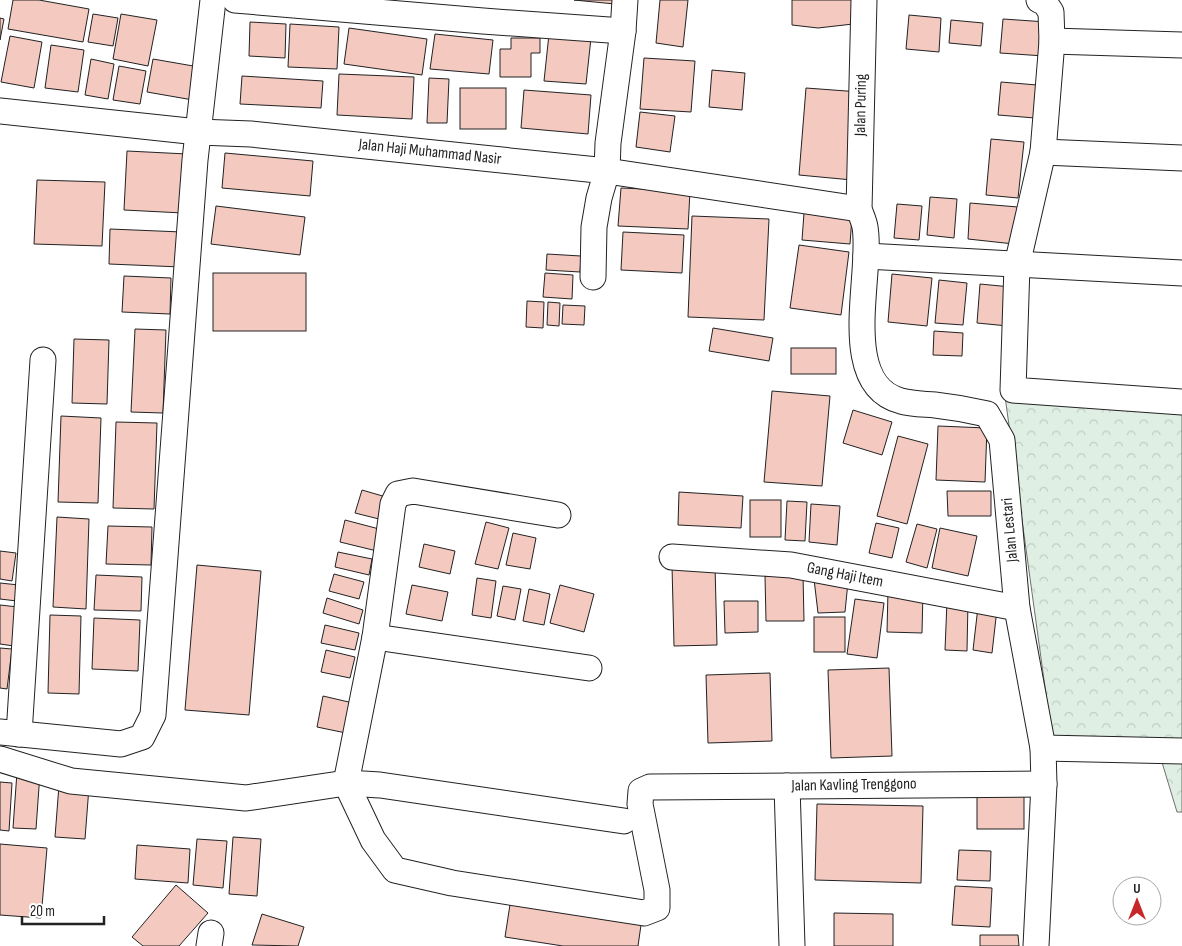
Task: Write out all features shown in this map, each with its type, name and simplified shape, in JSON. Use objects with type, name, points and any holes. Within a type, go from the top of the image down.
[{"type":"street","points":[[43,360],[10,733],[121,744],[142,737],[154,715],[198,132],[214,0]]},
{"type":"street","points":[[234,0],[484,11],[623,31]]},
{"type":"street","points":[[593,277],[594,227],[599,198],[607,170],[608,143],[623,31],[625,0]]},
{"type":"street","name":"Jalan Puring","points":[[859,209],[864,0]]},
{"type":"street","points":[[1039,0],[1045,2],[1051,12],[1052,41],[1043,152],[1017,265],[1014,390],[1182,402]]},
{"type":"street","points":[[1052,41],[1182,46]]},
{"type":"street","name":"Jalan Haji Muhammad Nasir","points":[[0,110],[198,132],[251,134],[607,170],[859,209]]},
{"type":"street","points":[[1043,152],[1182,158]]},
{"type":"street","name":"Jalan Lestari","points":[[859,209],[865,226],[866,256],[862,340],[868,372],[880,390],[900,401],[960,408],[987,414],[1002,440],[1017,608],[1043,748],[1044,784],[1036,946]]},
{"type":"street","points":[[866,256],[1182,272]]},
{"type":"street","points":[[346,783],[375,637],[393,504],[398,494],[414,491],[558,515]]},
{"type":"street","name":"Gang Haji Item","points":[[672,557],[791,565],[1017,608]]},
{"type":"street","points":[[375,637],[589,668]]},
{"type":"street","points":[[1043,748],[1182,751]]},
{"type":"street","points":[[0,759],[71,781],[246,798],[346,783],[380,785],[624,821]]},
{"type":"street","name":"Jalan Kavling Trenggono","points":[[346,783],[373,840],[395,870],[452,883],[644,912],[657,908],[657,890],[640,804],[641,791],[650,787],[1044,784]]},
{"type":"street","points":[[787,786],[792,946]]},
{"type":"green space","points":[[1004,389],[1182,403],[1182,812],[1177,812],[1158,749],[1052,738]]},
{"type":"building","points":[[13,0],[39,0],[89,9],[83,42],[8,29]]},
{"type":"building","points":[[574,0],[615,0],[615,4]]},
{"type":"building","points":[[660,0],[688,0],[683,47],[656,43]]},
{"type":"building","points":[[792,0],[854,0],[853,24],[818,28],[792,25]]},
{"type":"building","points":[[93,14],[118,18],[113,46],[88,42]]},
{"type":"building","points":[[121,14],[157,20],[148,66],[113,59]]},
{"type":"building","points":[[909,15],[941,18],[939,52],[906,49]]},
{"type":"building","points":[[0,18],[4,19],[0,40]]},
{"type":"building","points":[[1003,19],[1047,22],[1044,56],[1000,53]]},
{"type":"building","points":[[951,20],[983,23],[981,46],[949,43]]},
{"type":"building","points":[[250,22],[286,24],[285,58],[249,56]]},
{"type":"building","points":[[290,24],[339,27],[337,69],[288,67]]},
{"type":"building","points":[[349,28],[427,39],[422,75],[344,64]]},
{"type":"building","points":[[435,34],[493,40],[489,74],[430,69]]},
{"type":"building","points":[[549,34],[591,38],[586,84],[544,81]]},
{"type":"building","points":[[10,36],[42,42],[34,88],[1,82]]},
{"type":"building","points":[[511,38],[540,38],[540,53],[531,53],[531,77],[500,77],[500,49],[511,49]]},
{"type":"building","points":[[51,45],[84,50],[78,92],[45,88]]},
{"type":"building","points":[[644,58],[695,61],[691,112],[640,109]]},
{"type":"building","points":[[91,59],[114,64],[108,99],[85,95]]},
{"type":"building","points":[[153,59],[199,67],[193,100],[147,92]]},
{"type":"building","points":[[119,66],[146,71],[140,104],[113,100]]},
{"type":"building","points":[[712,70],[745,73],[742,110],[709,107]]},
{"type":"building","points":[[339,74],[414,77],[412,119],[337,115]]},
{"type":"building","points":[[242,76],[323,81],[321,108],[240,104]]},
{"type":"building","points":[[429,78],[449,79],[447,123],[427,123]]},
{"type":"building","points":[[1001,82],[1037,85],[1035,118],[998,115]]},
{"type":"building","points":[[460,88],[506,88],[506,129],[460,129]]},
{"type":"building","points":[[806,88],[860,92],[852,180],[799,175]]},
{"type":"building","points":[[524,90],[591,95],[588,134],[521,128]]},
{"type":"building","points":[[640,112],[675,116],[670,152],[636,147]]},
{"type":"building","points":[[991,139],[1024,142],[1018,198],[986,195]]},
{"type":"building","points":[[127,151],[187,154],[183,213],[124,210]]},
{"type":"building","points":[[225,153],[313,161],[310,196],[222,188]]},
{"type":"building","points":[[37,180],[105,182],[102,246],[34,244]]},
{"type":"building","points":[[621,188],[690,191],[688,229],[618,226]]},
{"type":"building","points":[[930,197],[957,199],[954,238],[927,235]]},
{"type":"building","points":[[970,203],[1018,207],[1014,244],[968,239]]},
{"type":"building","points":[[897,204],[922,206],[919,240],[894,238]]},
{"type":"building","points":[[216,206],[305,217],[300,255],[211,244]]},
{"type":"building","points":[[804,213],[852,217],[850,244],[802,240]]},
{"type":"building","points":[[692,216],[769,219],[764,320],[688,317]]},
{"type":"building","points":[[110,229],[182,232],[181,267],[109,264]]},
{"type":"building","points":[[623,232],[684,235],[682,273],[621,270]]},
{"type":"building","points":[[799,245],[849,252],[841,315],[790,308]]},
{"type":"building","points":[[547,254],[581,256],[580,272],[546,270]]},
{"type":"building","points":[[213,273],[306,273],[306,331],[213,331]]},
{"type":"building","points":[[545,273],[573,275],[572,299],[543,297]]},
{"type":"building","points":[[892,274],[932,278],[927,326],[888,322]]},
{"type":"building","points":[[124,276],[171,278],[170,314],[122,312]]},
{"type":"building","points":[[939,280],[967,283],[963,325],[935,323]]},
{"type":"building","points":[[980,284],[1011,287],[1008,326],[977,323]]},
{"type":"building","points":[[527,301],[544,302],[543,328],[526,327]]},
{"type":"building","points":[[548,302],[560,303],[559,326],[547,325]]},
{"type":"building","points":[[563,305],[585,306],[584,325],[562,324]]},
{"type":"building","points":[[713,328],[773,338],[769,361],[709,351]]},
{"type":"building","points":[[135,329],[166,330],[163,413],[131,412]]},
{"type":"building","points":[[934,331],[963,333],[962,356],[933,355]]},
{"type":"building","points":[[74,339],[109,340],[107,404],[72,403]]},
{"type":"building","points":[[791,348],[836,348],[836,374],[791,374]]},
{"type":"building","points":[[772,391],[830,396],[822,486],[764,482]]},
{"type":"building","points":[[853,410],[892,422],[882,455],[843,443]]},
{"type":"building","points":[[61,416],[101,418],[98,503],[58,502]]},
{"type":"building","points":[[116,422],[157,423],[154,509],[113,508]]},
{"type":"building","points":[[938,426],[987,428],[985,482],[936,480]]},
{"type":"building","points":[[898,436],[928,444],[907,524],[877,516]]},
{"type":"building","points":[[362,490],[386,497],[379,519],[355,513]]},
{"type":"building","points":[[947,491],[991,491],[991,516],[948,516]]},
{"type":"building","points":[[679,492],[743,496],[741,528],[678,525]]},
{"type":"building","points":[[750,500],[781,500],[781,537],[750,537]]},
{"type":"building","points":[[787,501],[807,502],[805,541],[785,540]]},
{"type":"building","points":[[811,504],[840,506],[837,545],[809,542]]},
{"type":"building","points":[[57,517],[89,519],[86,609],[53,607]]},
{"type":"building","points":[[345,520],[383,530],[377,551],[340,542]]},
{"type":"building","points":[[486,522],[509,528],[498,569],[475,564]]},
{"type":"building","points":[[876,523],[899,528],[892,558],[869,553]]},
{"type":"building","points":[[917,524],[937,529],[927,568],[906,562]]},
{"type":"building","points":[[108,526],[152,527],[151,565],[106,564]]},
{"type":"building","points":[[940,528],[977,536],[968,576],[932,568]]},
{"type":"building","points":[[513,533],[536,538],[530,569],[506,565]]},
{"type":"building","points":[[424,544],[455,551],[450,574],[419,567]]},
{"type":"building","points":[[0,551],[16,553],[12,581],[0,579]]},
{"type":"building","points":[[338,552],[372,559],[369,575],[335,567]]},
{"type":"building","points":[[197,565],[261,571],[249,715],[185,710]]},
{"type":"building","points":[[715,565],[717,645],[674,646],[672,566]]},
{"type":"building","points":[[334,574],[364,582],[359,599],[329,591]]},
{"type":"building","points":[[96,575],[142,577],[141,611],[94,610]]},
{"type":"building","points":[[803,575],[804,621],[766,621],[765,576]]},
{"type":"building","points":[[477,578],[496,581],[491,618],[472,615]]},
{"type":"building","points":[[814,579],[848,582],[845,612],[818,613]]},
{"type":"building","points":[[0,583],[19,585],[17,601],[0,599]]},
{"type":"building","points":[[412,585],[448,592],[442,621],[406,614]]},
{"type":"building","points":[[560,585],[594,594],[584,632],[550,623]]},
{"type":"building","points":[[503,586],[521,589],[515,620],[497,616]]},
{"type":"building","points":[[529,589],[550,594],[544,625],[523,621]]},
{"type":"building","points":[[888,590],[923,591],[922,633],[887,632]]},
{"type":"building","points":[[327,598],[363,610],[359,624],[323,613]]},
{"type":"building","points":[[855,599],[884,603],[877,658],[847,654]]},
{"type":"building","points":[[724,601],[758,601],[758,632],[725,633]]},
{"type":"building","points":[[947,601],[968,601],[967,651],[945,650]]},
{"type":"building","points":[[0,605],[18,607],[14,646],[0,644]]},
{"type":"building","points":[[978,607],[997,609],[992,653],[973,650]]},
{"type":"building","points":[[50,615],[81,616],[79,694],[48,693]]},
{"type":"building","points":[[814,617],[845,617],[845,652],[814,652]]},
{"type":"building","points":[[94,618],[140,620],[138,671],[92,669]]},
{"type":"building","points":[[325,625],[359,633],[355,650],[321,643]]},
{"type":"building","points":[[0,648],[12,649],[7,689],[0,688]]},
{"type":"building","points":[[326,650],[355,657],[350,678],[321,672]]},
{"type":"building","points":[[889,668],[892,756],[831,758],[828,670]]},
{"type":"building","points":[[770,673],[772,741],[708,743],[706,675]]},
{"type":"building","points":[[323,696],[353,703],[346,733],[317,727]]},
{"type":"building","points":[[17,772],[40,773],[36,829],[13,828]]},
{"type":"building","points":[[0,782],[12,783],[9,831],[0,830]]},
{"type":"building","points":[[59,785],[89,787],[85,839],[55,837]]},
{"type":"building","points":[[977,785],[1024,785],[1024,829],[977,829]]},
{"type":"building","points":[[817,804],[923,806],[921,883],[815,880]]},
{"type":"building","points":[[233,837],[261,839],[257,896],[229,894]]},
{"type":"building","points":[[197,839],[227,841],[223,888],[193,885]]},
{"type":"building","points":[[0,844],[47,848],[41,918],[0,915]]},
{"type":"building","points":[[137,845],[190,849],[188,883],[135,879]]},
{"type":"building","points":[[959,850],[991,851],[990,881],[957,880]]},
{"type":"building","points":[[176,885],[208,913],[179,946],[143,946],[132,937]]},
{"type":"building","points":[[955,886],[992,888],[990,927],[952,925]]},
{"type":"building","points":[[511,898],[642,918],[638,946],[563,946],[505,937]]},
{"type":"building","points":[[834,913],[893,914],[893,946],[834,946]]},
{"type":"building","points":[[262,914],[304,927],[298,946],[252,945]]},
{"type":"building","points":[[980,935],[1018,935],[1019,946],[980,946]]}]
